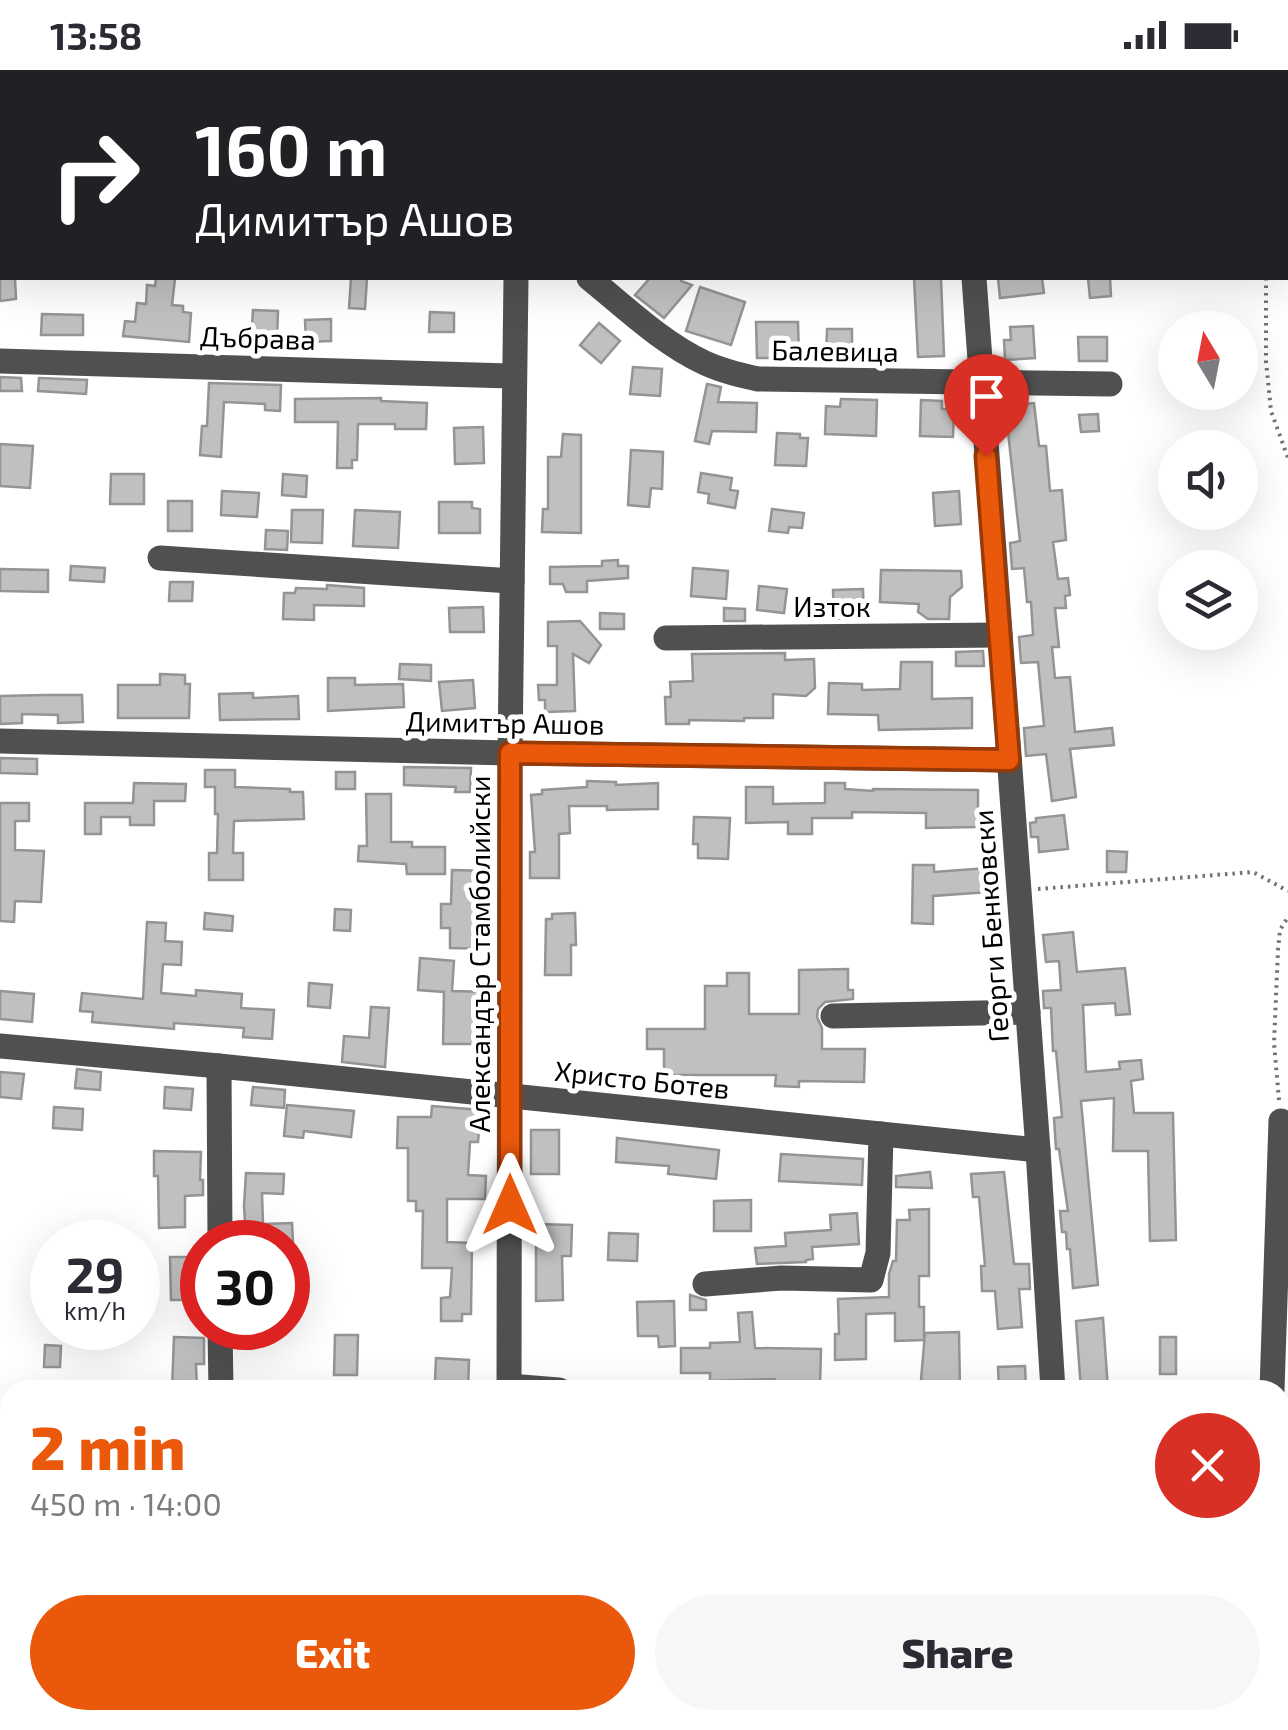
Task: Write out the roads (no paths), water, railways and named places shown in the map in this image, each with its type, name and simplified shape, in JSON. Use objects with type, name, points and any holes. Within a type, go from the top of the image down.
[{"type":"street","name":"Александър Стамболийски","points":[[509,1380],[516,280]]},
{"type":"street","name":"Балевица","points":[[592,280],[678,348],[729,373],[773,380],[1110,384]]},
{"type":"street","name":"Георги Бенковски","points":[[974,280],[1053,1380]]},
{"type":"street","name":"Дъбрава","points":[[0,360],[514,376]]},
{"type":"street","points":[[160,558],[512,581]]},
{"type":"street","name":"Изток","points":[[666,638],[1000,635]]},
{"type":"street","name":"Димитър Ашов","points":[[0,742],[1009,760]]},
{"type":"street","points":[[833,1016],[1028,1012]]},
{"type":"street","name":"Христо Ботев","points":[[0,1046],[1038,1150]]},
{"type":"street","points":[[218,1066],[220,1220]]},
{"type":"street","points":[[1274,1380],[1280,1353],[1281,1120]]},
{"type":"street","points":[[704,1284],[782,1278],[871,1280],[878,1254],[880,1134]]},
{"type":"street","points":[[220,1350],[221,1380]]}]
